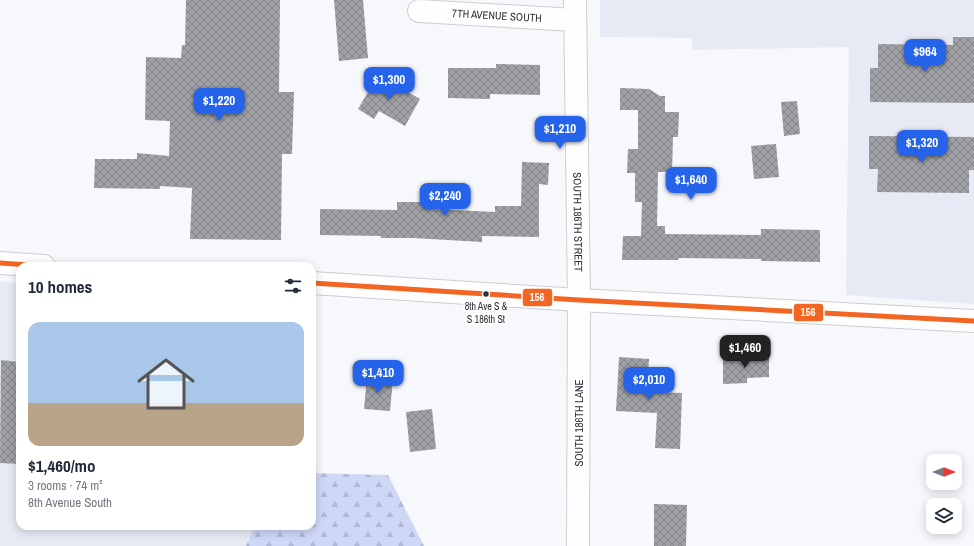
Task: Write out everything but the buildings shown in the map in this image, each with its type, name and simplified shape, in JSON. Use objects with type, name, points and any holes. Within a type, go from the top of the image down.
[{"type":"street","name":"7TH AVENUE SOUTH","points":[[419,11],[575,10]]},
{"type":"street","name":"SOUTH 186TH STREET","points":[[575,10],[579,300]]},
{"type":"street","points":[[0,263],[16,264]]},
{"type":"street","points":[[316,283],[579,300],[974,321]]},
{"type":"street","name":"SOUTH 186TH LANE","points":[[578,546],[579,300]]},
{"type":"shaded area","points":[[600,0],[974,0],[974,304],[846,295],[849,47],[692,50],[692,38],[600,37]]},
{"type":"shaded area","points":[[0,281],[16,283],[16,530],[284,530],[277,546],[0,546]]},
{"type":"green space","points":[[316,473],[388,475],[424,546],[246,546],[253,530],[316,530]]},
{"type":"transit line","name":"156","points":[[0,263],[16,264]]},
{"type":"transit line","name":"156","points":[[316,283],[579,300],[974,321]]},
{"type":"place","name":"8th Ave S & S 186th St","points":[[486,294]]}]
